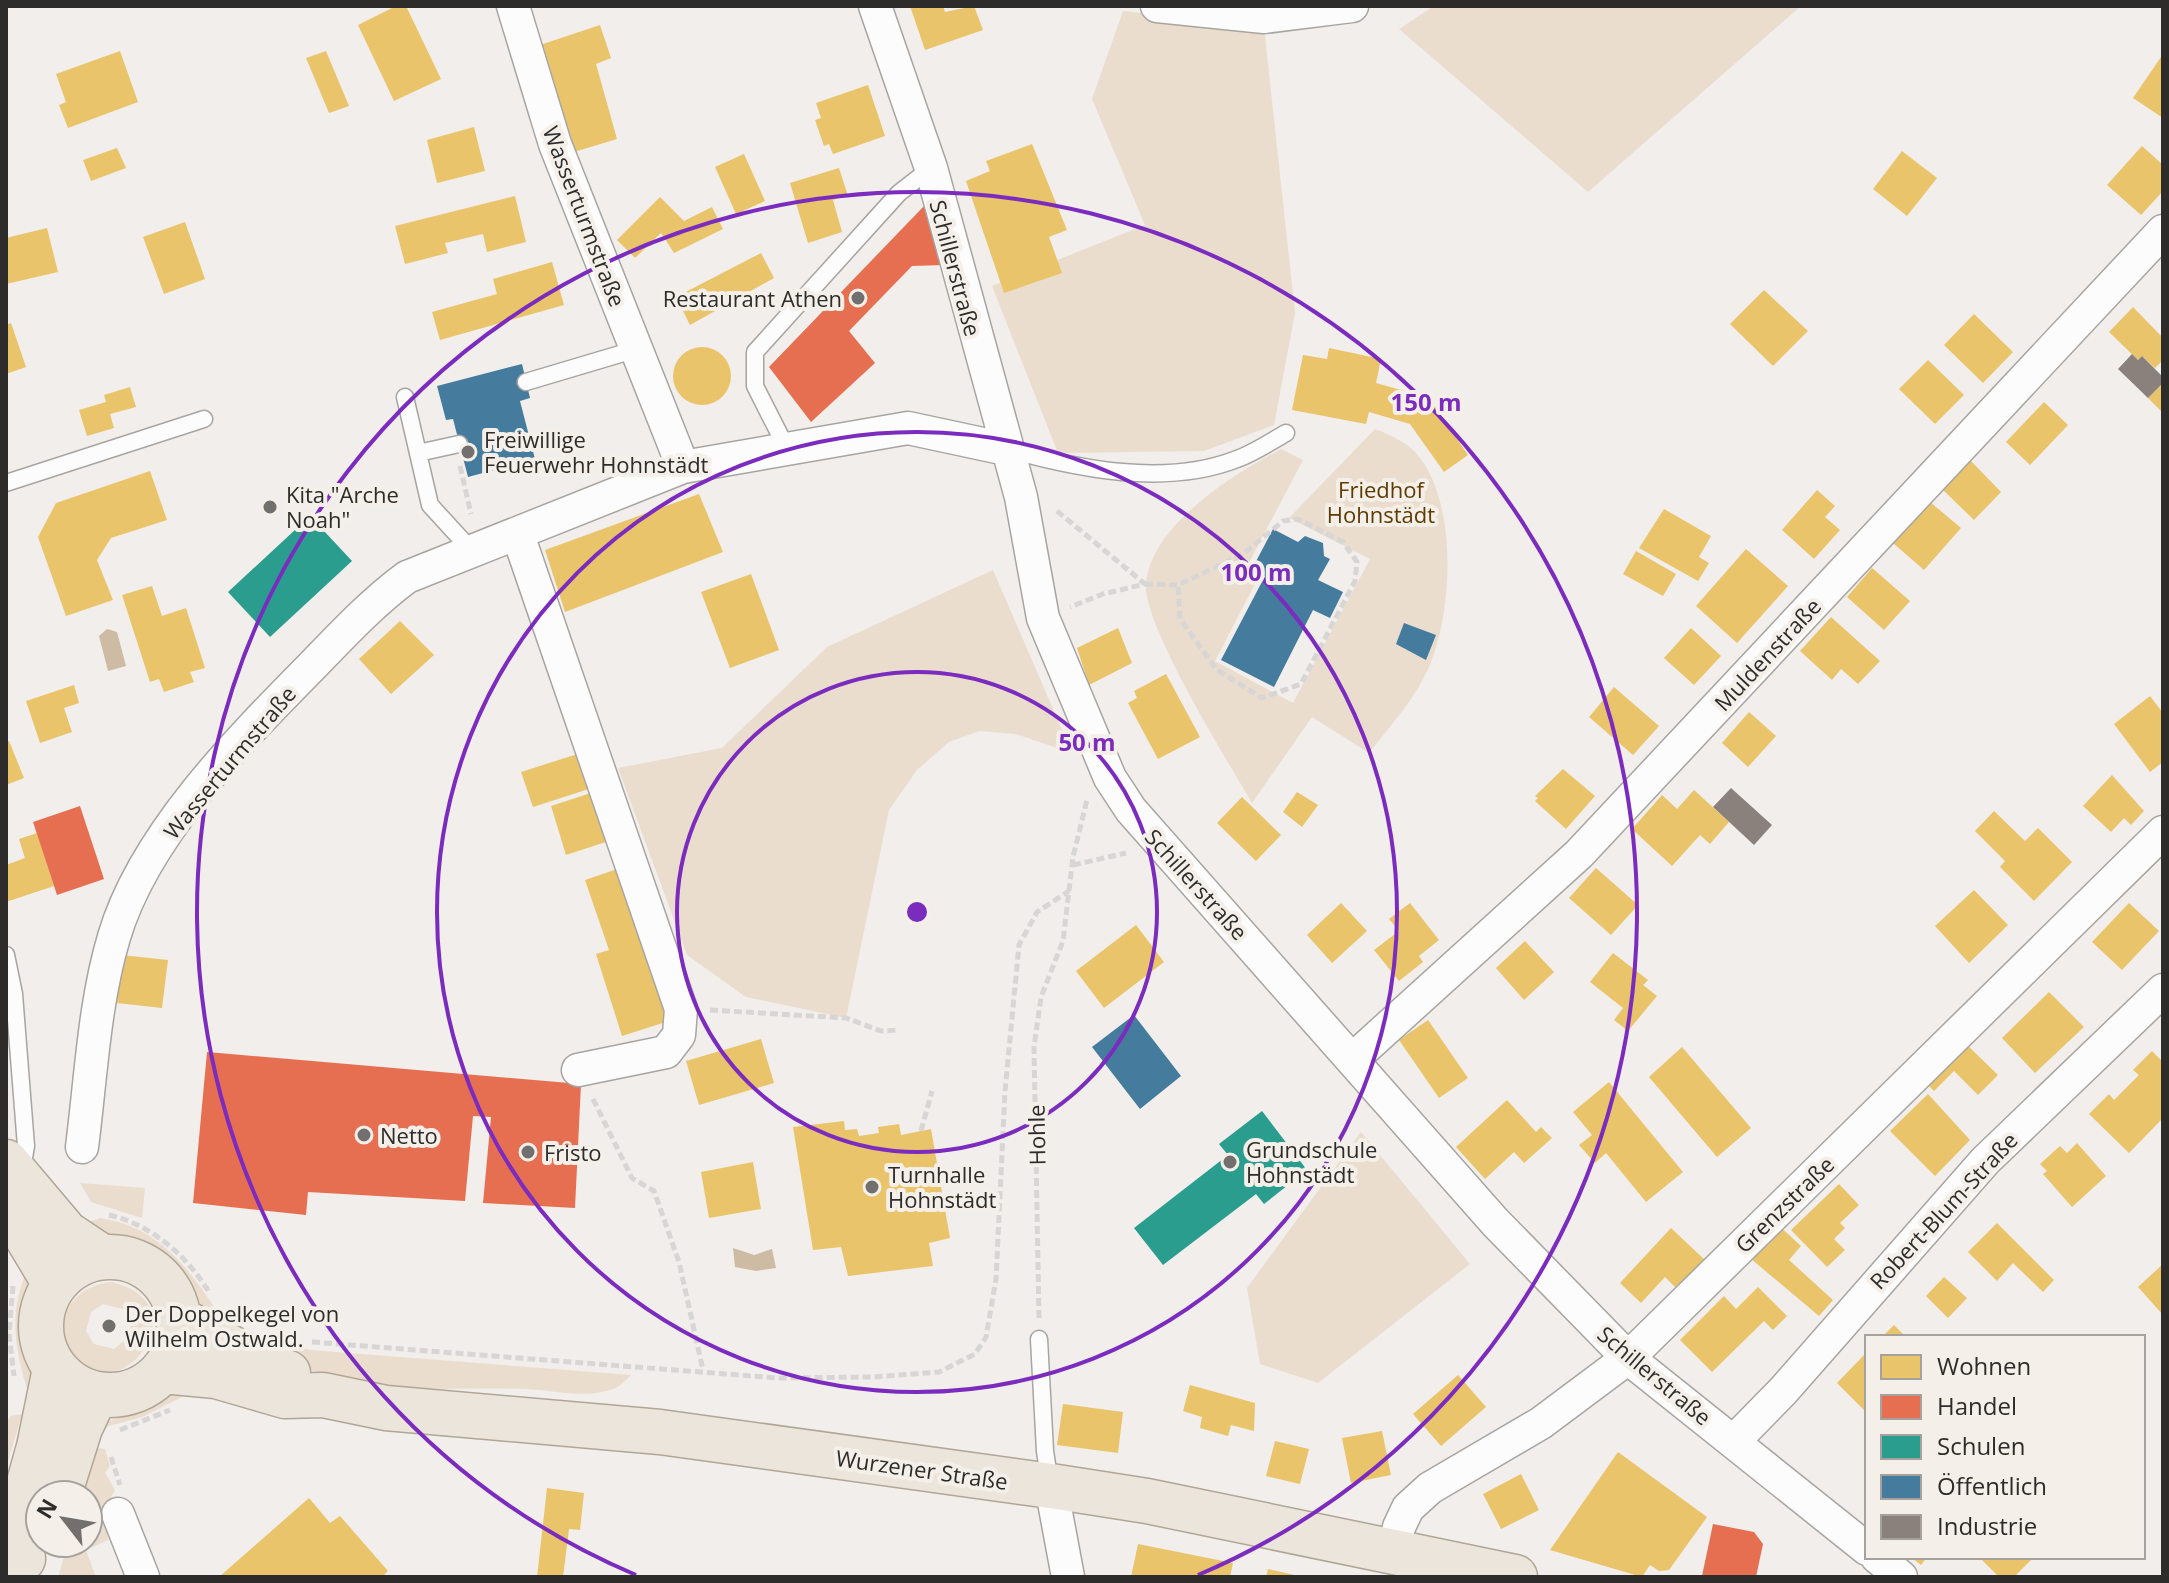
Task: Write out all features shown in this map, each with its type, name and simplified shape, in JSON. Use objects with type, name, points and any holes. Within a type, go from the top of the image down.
[{"type":"main road","points":[[11,1181],[66,1233],[102,1257]]},
{"type":"main road","points":[[11,1181],[34,1282],[44,1304],[40,1331],[55,1369],[107,1413]]},
{"type":"main road","points":[[34,1282],[102,1257],[126,1258],[149,1269],[172,1296],[198,1312],[177,1344],[172,1388],[117,1395],[107,1413],[80,1428],[64,1479]]},
{"type":"main road","name":"Wurzener Straße","points":[[198,1312],[246,1356],[295,1375],[323,1395]]},
{"type":"main road","points":[[28,1479],[55,1369]]},
{"type":"main road","name":"Wurzener Straße","points":[[172,1388],[210,1375],[285,1396],[323,1395],[386,1408],[660,1432],[1051,1486],[1147,1501],[1515,1577]]},
{"type":"main road","points":[[24,1497],[18,1522],[24,1546]]},
{"type":"street","name":"Wasserturmstraße","points":[[513,6],[555,144],[683,467]]},
{"type":"street","name":"Schillerstraße","points":[[875,6],[931,168],[1021,497],[1043,618],[1110,778],[1131,810],[1495,1222],[1628,1358],[1865,1547]]},
{"type":"street","points":[[1157,6],[1264,17],[1352,6]]},
{"type":"street","name":"Muldenstraße","points":[[1353,1059],[1579,854],[2163,231]]},
{"type":"street","name":"Wasserturmstraße","points":[[82,1147],[101,990],[115,934],[134,887],[172,826],[279,699],[378,598],[407,577],[683,467],[908,428],[1006,449]]},
{"type":"street","points":[[518,535],[681,1009],[679,1035],[666,1052],[578,1070]]},
{"type":"street","name":"Grenzstraße","points":[[1394,1551],[1399,1527],[1408,1508],[1430,1488],[1541,1423],[1628,1358],[2163,832]]},
{"type":"street","name":"Robert-Blum-Straße","points":[[1734,1441],[1783,1391],[1985,1161],[2163,990]]},
{"type":"street","points":[[1051,1486],[1068,1577]]},
{"type":"street","points":[[118,1514],[143,1577]]},
{"type":"street","points":[[1879,1559],[1901,1577]]},
{"type":"lane","points":[[787,449],[755,386],[755,352],[899,193],[931,168]]},
{"type":"lane","points":[[526,382],[637,349]]},
{"type":"lane","points":[[405,397],[430,505],[476,551]]},
{"type":"lane","points":[[6,483],[204,419]]},
{"type":"lane","points":[[1006,449],[1055,463],[1173,473],[1236,460],[1286,433]]},
{"type":"lane","points":[[418,453],[457,445]]},
{"type":"lane","points":[[6,955],[14,994],[26,1146],[11,1181]]},
{"type":"lane","points":[[1039,1339],[1045,1451],[1051,1486]]},
{"type":"path","points":[[457,445],[476,551]]},
{"type":"path","points":[[1050,502],[1060,514],[1145,584]]},
{"type":"path","points":[[1043,618],[1103,594],[1145,584],[1178,585],[1243,554],[1283,521],[1298,519],[1343,542],[1357,562],[1355,581],[1301,684],[1262,698],[1217,670],[1180,619],[1178,585]]},
{"type":"path","name":"Hohle","points":[[1039,1339],[1034,1047],[1041,997],[1063,941],[1081,814],[1091,791]]},
{"type":"path","points":[[1073,865],[1162,845]]},
{"type":"path","points":[[304,1341],[666,1372],[703,1370],[778,1378],[873,1377],[939,1372],[975,1354],[986,1337],[996,1279],[1005,1091],[1019,945],[1037,912],[1069,891]]},
{"type":"path","points":[[681,1009],[846,1018],[881,1031],[898,1030]]},
{"type":"path","points":[[578,1070],[632,1178],[654,1191],[679,1262],[703,1370]]},
{"type":"path","points":[[921,1131],[932,1091]]},
{"type":"path","points":[[100,1213],[126,1219],[170,1246],[193,1267],[198,1312]]},
{"type":"path","points":[[14,1381],[9,1334],[34,1282]]},
{"type":"path","points":[[107,1413],[172,1388]]},
{"type":"path","points":[[109,1449],[121,1489],[118,1514]]},
{"type":"green space","points":[[1434,6],[1801,6],[1588,192],[1399,29]]},
{"type":"green space","points":[[1123,11],[1264,27],[1295,313],[1274,425],[1204,451],[1058,453],[992,286],[1145,225],[1092,99]]},
{"type":"green space","name":"Friedhof Hohnstädt","points":[[1375,429],[1403,442],[1417,454],[1440,500],[1445,528],[1447,588],[1437,644],[1417,690],[1369,753],[1312,717],[1252,803],[1188,693],[1158,629],[1148,603],[1146,583],[1152,561],[1179,521],[1241,472],[1281,449],[1303,460],[1244,572],[1257,580],[1215,661],[1293,703],[1370,559],[1289,518]]},
{"type":"green space","points":[[993,570],[1072,753],[1016,734],[979,731],[949,742],[917,770],[889,810],[846,1018],[746,997],[687,955],[618,768],[722,748],[827,647]]},
{"type":"green space","points":[[1361,1132],[1470,1264],[1318,1383],[1260,1364],[1247,1288]]},
{"type":"green space","points":[[80,1183],[145,1188],[142,1218],[91,1202]]},
{"type":"green space","points":[[100,1218],[121,1223],[157,1241],[186,1268],[222,1319],[195,1310],[176,1272],[151,1249],[110,1239],[88,1222]]},
{"type":"green space","points":[[29,1268],[31,1288],[25,1329],[33,1369],[29,1395],[17,1347],[16,1315],[22,1283]]},
{"type":"green space","points":[[112,1282],[139,1294],[151,1312],[152,1332],[143,1351],[128,1365],[109,1372],[89,1369],[71,1351],[63,1326],[70,1304],[88,1289]],"holes":[[[103,1304],[123,1309],[131,1321],[130,1336],[114,1349],[94,1344],[86,1331],[91,1312]]]},
{"type":"green space","points":[[248,1331],[310,1350],[631,1375],[614,1389],[587,1394],[526,1389],[370,1385],[306,1369],[242,1334]]},
{"type":"green space","points":[[191,1388],[190,1393],[142,1417],[105,1427],[102,1425],[163,1394]]},
{"type":"green space","points":[[22,1414],[6,1468],[6,1423],[11,1416]]},
{"type":"green space","points":[[97,1448],[105,1449],[110,1466],[105,1473],[115,1490],[104,1509],[104,1479],[88,1479]]},
{"type":"green space","points":[[104,1509],[108,1540],[104,1542]]},
{"type":"green space","points":[[63,1559],[89,1559],[96,1577],[58,1577]]},
{"type":"shaded area","points":[[107,629],[117,632],[126,666],[108,671],[99,636]]},
{"type":"shaded area","points":[[733,1248],[754,1255],[772,1249],[776,1268],[756,1271],[735,1267]]},
{"type":"building: Wohnen","points":[[396,6],[406,6],[441,79],[394,101],[358,25]]},
{"type":"building: Wohnen","points":[[910,6],[943,6],[945,12],[974,6],[983,30],[925,50]]},
{"type":"building: Wohnen","points":[[600,25],[611,58],[596,64],[617,139],[574,152],[540,45]]},
{"type":"building: Wohnen","points":[[120,51],[138,102],[68,128],[59,105],[66,102],[56,74]]},
{"type":"building: Wohnen","points":[[326,51],[349,106],[329,113],[306,58]]},
{"type":"building: Wohnen","points":[[2163,58],[2163,118],[2133,98]]},
{"type":"building: Wohnen","points":[[868,85],[885,136],[833,154],[829,144],[824,146],[815,120],[821,118],[816,103]]},
{"type":"building: Wohnen","points":[[474,127],[485,171],[437,183],[427,140]]},
{"type":"building: Wohnen","points":[[1032,144],[1067,230],[1049,237],[1062,273],[1004,293],[966,181],[990,171],[986,161]]},
{"type":"building: Wohnen","points":[[2142,146],[2163,165],[2163,191],[2141,215],[2107,185]]},
{"type":"building: Wohnen","points":[[117,148],[126,168],[91,181],[83,160]]},
{"type":"building: Wohnen","points":[[1902,151],[1937,178],[1907,216],[1873,189]]},
{"type":"building: Wohnen","points":[[744,154],[765,201],[736,214],[715,167]]},
{"type":"building: Wohnen","points":[[839,168],[848,196],[833,200],[842,232],[808,243],[790,183]]},
{"type":"building: Wohnen","points":[[515,196],[526,242],[487,252],[483,234],[445,243],[448,253],[405,264],[395,226]]},
{"type":"building: Wohnen","points":[[660,197],[684,221],[712,207],[723,229],[674,253],[661,233],[635,258],[617,240]]},
{"type":"building: Wohnen","points":[[185,222],[205,279],[164,294],[143,237]]},
{"type":"building: Wohnen","points":[[47,228],[58,272],[6,284],[6,238]]},
{"type":"building: Wohnen","points":[[761,253],[774,278],[690,325],[676,297]]},
{"type":"building: Wohnen","points":[[552,262],[564,305],[440,340],[432,312],[497,294],[493,279]]},
{"type":"building: Wohnen","points":[[1764,290],[1808,331],[1773,366],[1730,324]]},
{"type":"building: Wohnen","points":[[2133,307],[2163,338],[2163,360],[2155,368],[2142,356],[2138,360],[2109,332]]},
{"type":"building: Wohnen","points":[[1974,314],[2013,352],[1983,383],[1944,345]]},
{"type":"building: Wohnen","points":[[11,323],[26,367],[6,374],[6,325]]},
{"type":"building: Wohnen","points":[[702,347],[713,349],[722,356],[729,365],[729,387],[722,396],[713,403],[702,405],[691,403],[682,396],[675,387],[673,376],[675,365],[682,356],[691,349]]},
{"type":"building: Wohnen","points":[[1329,348],[1381,359],[1376,383],[1429,398],[1468,455],[1444,472],[1410,424],[1369,412],[1366,424],[1292,410],[1303,355],[1327,359]]},
{"type":"building: Wohnen","points":[[1928,360],[1964,395],[1935,424],[1899,389]]},
{"type":"building: Wohnen","points":[[2163,383],[2163,413],[2148,398]]},
{"type":"building: Wohnen","points":[[130,387],[136,407],[110,414],[114,428],[87,436],[79,410],[106,402],[104,395]]},
{"type":"building: Wohnen","points":[[2044,402],[2068,425],[2030,465],[2006,442]]},
{"type":"building: Wohnen","points":[[1970,460],[2001,492],[1974,520],[1942,489]]},
{"type":"building: Wohnen","points":[[150,471],[167,520],[111,538],[97,560],[113,600],[66,616],[38,537],[56,503]]},
{"type":"building: Wohnen","points":[[1817,490],[1835,506],[1825,517],[1840,530],[1814,559],[1782,530]]},
{"type":"building: Wohnen","points":[[699,494],[723,552],[565,612],[545,550]]},
{"type":"building: Wohnen","points":[[1930,502],[1961,528],[1924,570],[1893,543]]},
{"type":"building: Wohnen","points":[[1664,509],[1711,536],[1699,557],[1709,563],[1698,581],[1639,548]]},
{"type":"building: Wohnen","points":[[1746,549],[1788,586],[1737,643],[1696,606]]},
{"type":"building: Wohnen","points":[[1636,551],[1676,574],[1663,596],[1623,574]]},
{"type":"building: Wohnen","points":[[1872,568],[1910,601],[1884,630],[1847,597]]},
{"type":"building: Wohnen","points":[[751,574],[779,650],[730,668],[701,592]]},
{"type":"building: Wohnen","points":[[152,586],[162,616],[186,608],[205,668],[190,672],[194,682],[164,692],[159,679],[150,682],[122,595]]},
{"type":"building: Wohnen","points":[[1831,617],[1880,661],[1858,684],[1841,669],[1832,680],[1800,651]]},
{"type":"building: Wohnen","points":[[400,621],[434,655],[391,694],[359,659]]},
{"type":"building: Wohnen","points":[[1118,628],[1132,663],[1089,685],[1077,648]]},
{"type":"building: Wohnen","points":[[1691,628],[1721,656],[1694,685],[1664,658]]},
{"type":"building: Wohnen","points":[[1166,674],[1200,737],[1158,759],[1128,703],[1137,698],[1134,691]]},
{"type":"building: Wohnen","points":[[74,685],[79,703],[64,708],[72,732],[40,743],[26,701]]},
{"type":"building: Wohnen","points":[[1614,687],[1659,726],[1633,755],[1589,717]]},
{"type":"building: Wohnen","points":[[2150,696],[2163,713],[2163,762],[2150,772],[2114,724]]},
{"type":"building: Wohnen","points":[[1749,712],[1776,736],[1748,767],[1722,743]]},
{"type":"building: Wohnen","points":[[9,741],[24,778],[6,785],[6,742]]},
{"type":"building: Wohnen","points":[[587,751],[598,786],[533,807],[521,772]]},
{"type":"building: Wohnen","points":[[1563,769],[1595,796],[1566,829],[1535,801],[1538,798],[1535,796]]},
{"type":"building: Wohnen","points":[[2112,775],[2144,811],[2131,825],[2124,818],[2111,832],[2083,806]]},
{"type":"building: Wohnen","points":[[600,790],[615,839],[566,855],[551,806]]},
{"type":"building: Wohnen","points":[[1694,790],[1729,822],[1710,844],[1700,835],[1672,866],[1632,829],[1662,795],[1677,809]]},
{"type":"building: Wohnen","points":[[1297,792],[1318,805],[1302,827],[1283,812]]},
{"type":"building: Wohnen","points":[[1242,797],[1281,835],[1256,861],[1217,823]]},
{"type":"building: Wohnen","points":[[1994,811],[2025,841],[2038,828],[2072,862],[2034,901],[2000,867],[2005,861],[1975,831]]},
{"type":"building: Wohnen","points":[[37,833],[54,886],[6,902],[6,865],[25,858],[19,839]]},
{"type":"building: Wohnen","points":[[620,868],[672,1020],[622,1036],[596,954],[609,950],[585,880]]},
{"type":"building: Wohnen","points":[[1596,868],[1638,905],[1611,935],[1569,898]]},
{"type":"building: Wohnen","points":[[1974,890],[2008,925],[1969,963],[1935,926]]},
{"type":"building: Wohnen","points":[[1341,903],[1367,931],[1332,963],[1307,935]]},
{"type":"building: Wohnen","points":[[1410,903],[1439,940],[1419,956],[1423,962],[1399,981],[1374,950],[1399,931],[1389,919]]},
{"type":"building: Wohnen","points":[[2129,903],[2159,931],[2122,970],[2092,942]]},
{"type":"building: Wohnen","points":[[1136,925],[1164,962],[1104,1008],[1076,971]]},
{"type":"building: Wohnen","points":[[1525,941],[1554,972],[1524,1000],[1496,968]]},
{"type":"building: Wohnen","points":[[1613,953],[1648,980],[1643,985],[1657,996],[1628,1031],[1614,1020],[1623,1008],[1590,982]]},
{"type":"building: Wohnen","points":[[122,955],[168,960],[162,1008],[117,1003]]},
{"type":"building: Wohnen","points":[[2049,992],[2084,1027],[2035,1073],[2002,1038]]},
{"type":"building: Wohnen","points":[[1428,1020],[1468,1078],[1439,1098],[1399,1040]]},
{"type":"building: Wohnen","points":[[761,1039],[774,1083],[699,1105],[686,1061]]},
{"type":"building: Wohnen","points":[[1961,1039],[1998,1075],[1978,1095],[1954,1071],[1934,1091],[1922,1079]]},
{"type":"building: Wohnen","points":[[1682,1047],[1751,1128],[1717,1157],[1649,1077]]},
{"type":"building: Wohnen","points":[[2152,1051],[2163,1062],[2163,1118],[2129,1153],[2089,1114],[2109,1094],[2114,1100],[2139,1075],[2133,1070]]},
{"type":"building: Wohnen","points":[[1609,1082],[1683,1172],[1646,1202],[1606,1153],[1595,1163],[1579,1145],[1592,1135],[1573,1112]]},
{"type":"building: Wohnen","points":[[1928,1094],[1970,1140],[1935,1176],[1890,1131]]},
{"type":"building: Wohnen","points":[[1507,1100],[1536,1132],[1541,1127],[1552,1138],[1524,1163],[1514,1152],[1485,1179],[1456,1147]]},
{"type":"building: Wohnen","name":"Turnhalle Hohnstädt","points":[[844,1121],[845,1130],[857,1129],[859,1136],[879,1133],[878,1127],[899,1124],[901,1135],[931,1129],[950,1238],[929,1243],[933,1266],[848,1276],[841,1247],[813,1250],[793,1127]]},
{"type":"building: Wohnen","points":[[2077,1143],[2106,1176],[2072,1207],[2043,1174],[2047,1171],[2040,1164],[2060,1146],[2067,1153]]},
{"type":"building: Wohnen","points":[[753,1162],[761,1209],[709,1218],[701,1172]]},
{"type":"building: Wohnen","points":[[1839,1184],[1859,1205],[1840,1223],[1845,1228],[1834,1239],[1845,1250],[1827,1267],[1791,1230]]},
{"type":"building: Wohnen","points":[[1775,1222],[1801,1246],[1789,1260],[1833,1300],[1819,1316],[1744,1253]]},
{"type":"building: Wohnen","points":[[1997,1223],[2054,1280],[2043,1292],[2013,1263],[1997,1281],[1968,1252]]},
{"type":"building: Wohnen","points":[[1671,1228],[1707,1262],[1679,1291],[1665,1277],[1641,1303],[1620,1283]]},
{"type":"building: Wohnen","points":[[2163,1264],[2163,1315],[2138,1287]]},
{"type":"building: Wohnen","points":[[1944,1277],[1967,1298],[1948,1318],[1926,1296]]},
{"type":"building: Wohnen","points":[[1758,1287],[1787,1316],[1773,1330],[1764,1321],[1712,1372],[1680,1340],[1724,1296],[1736,1309]]},
{"type":"building: Wohnen","points":[[1894,1325],[1904,1335],[1884,1335]]},
{"type":"building: Wohnen","points":[[1865,1354],[1865,1411],[1837,1383]]},
{"type":"building: Wohnen","points":[[1458,1375],[1486,1407],[1441,1446],[1413,1414]]},
{"type":"building: Wohnen","points":[[1190,1385],[1255,1403],[1254,1431],[1231,1425],[1228,1436],[1200,1428],[1202,1417],[1183,1411]]},
{"type":"building: Wohnen","points":[[1063,1404],[1123,1412],[1118,1453],[1057,1445]]},
{"type":"building: Wohnen","points":[[1382,1431],[1391,1475],[1351,1483],[1342,1438]]},
{"type":"building: Wohnen","points":[[1275,1441],[1309,1449],[1300,1484],[1266,1476]]},
{"type":"building: Wohnen","points":[[1618,1452],[1707,1517],[1669,1570],[1659,1571],[1650,1565],[1642,1577],[1550,1550]]},
{"type":"building: Wohnen","points":[[1521,1474],[1539,1510],[1501,1529],[1483,1494]]},
{"type":"building: Wohnen","points":[[547,1488],[584,1493],[580,1530],[569,1529],[563,1577],[537,1577]]},
{"type":"building: Wohnen","points":[[309,1498],[330,1523],[340,1516],[388,1571],[382,1577],[219,1577]]},
{"type":"building: Wohnen","points":[[1138,1544],[1233,1563],[1230,1577],[1131,1577]]},
{"type":"building: Wohnen","points":[[1981,1559],[2032,1559],[2014,1577],[1999,1577]]},
{"type":"building: Wohnen","points":[[1268,1569],[1299,1576],[1299,1577],[1266,1577]]},
{"type":"building: Handel","name":"Restaurant Athen","points":[[924,206],[943,265],[912,266],[849,331],[875,363],[811,422],[769,367]]},
{"type":"building: Handel","points":[[80,806],[104,879],[57,895],[33,822]]},
{"type":"building: Handel","points":[[207,1052],[581,1084],[575,1208],[483,1203],[491,1117],[473,1116],[465,1201],[308,1192],[306,1215],[193,1203]]},
{"type":"building: Handel","points":[[1713,1524],[1754,1532],[1763,1544],[1756,1577],[1702,1576]]},
{"type":"building: Schulen","points":[[310,516],[352,561],[270,637],[228,592]]},
{"type":"building: Schulen","points":[[1262,1111],[1307,1170],[1264,1204],[1256,1194],[1163,1265],[1134,1228],[1228,1155],[1219,1144]]},
{"type":"building: Öffentlich","points":[[522,364],[530,398],[520,401],[535,459],[468,477],[453,419],[446,420],[437,386]]},
{"type":"building: Öffentlich","points":[[1273,529],[1298,542],[1305,536],[1323,543],[1324,556],[1330,559],[1318,580],[1343,592],[1330,618],[1313,610],[1274,687],[1221,660],[1265,576],[1252,569]]},
{"type":"building: Öffentlich","points":[[1404,623],[1436,635],[1426,660],[1396,644]]},
{"type":"building: Öffentlich","points":[[1134,1015],[1181,1076],[1140,1109],[1092,1047]]},
{"type":"building: Industrie","points":[[2132,354],[2138,360],[2142,356],[2163,377],[2163,383],[2148,398],[2118,369]]},
{"type":"building: Industrie","points":[[1731,788],[1772,825],[1754,845],[1713,807]]},
{"type":"place","name":"Restaurant Athen","points":[[858,298]]},
{"type":"place","name":"Freiwillige Feuerwehr Hohnstädt","points":[[468,452]]},
{"type":"place","name":"Kita \"Arche Noah\"","points":[[270,507]]},
{"type":"place","name":"Netto","points":[[364,1135]]},
{"type":"place","name":"Fristo","points":[[528,1152]]},
{"type":"place","name":"Grundschule Hohnstädt","points":[[1230,1162]]},
{"type":"place","name":"Turnhalle Hohnstädt","points":[[872,1187]]},
{"type":"place","name":"Der Doppelkegel von Wilhelm Ostwald.","points":[[109,1326]]}]
